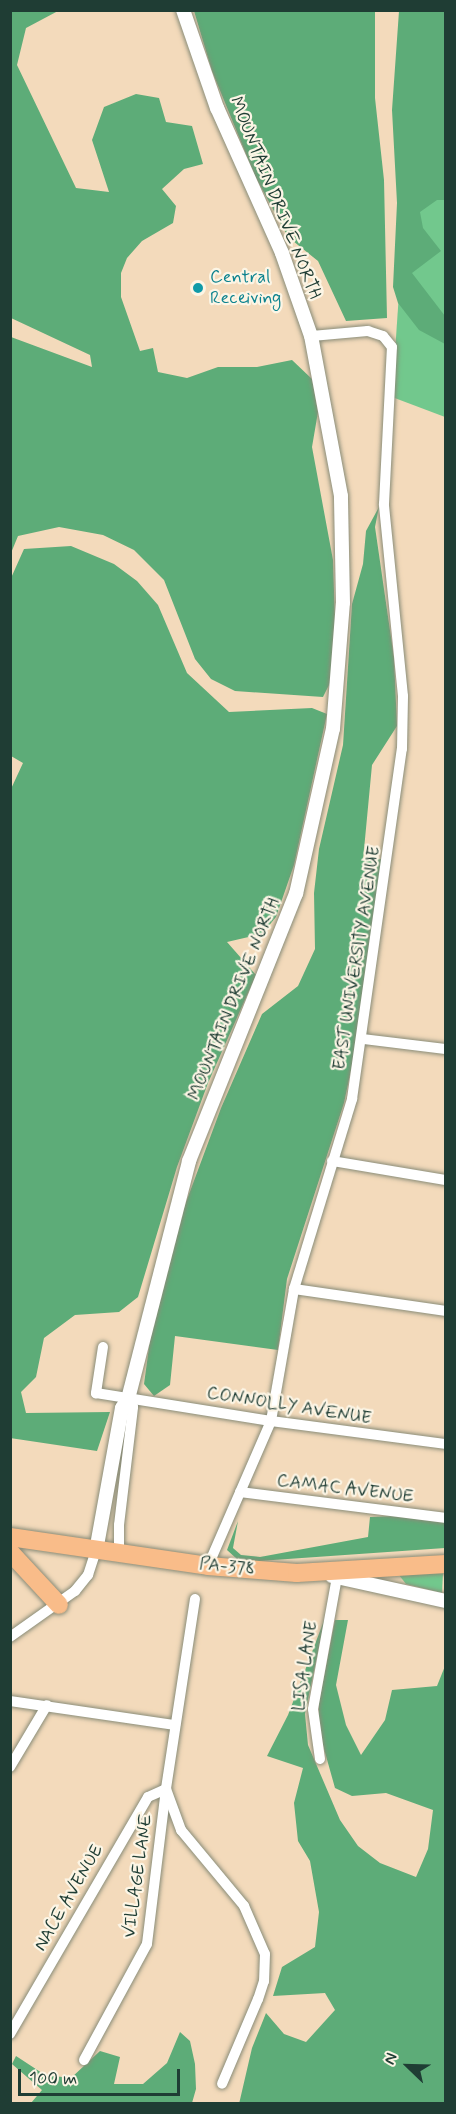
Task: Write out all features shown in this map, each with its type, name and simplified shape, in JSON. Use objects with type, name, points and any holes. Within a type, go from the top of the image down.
[{"type":"main road","name":"PA-378","points":[[10,1537],[208,1566],[297,1573],[446,1564]]},
{"type":"main road","points":[[10,1552],[59,1605]]},
{"type":"street","name":"MOUNTAIN DRIVE NORTH","points":[[96,1551],[122,1408],[128,1399],[189,1161],[296,894],[333,729],[343,603],[342,508],[311,336],[282,253],[217,108],[183,10]]},
{"type":"street","name":"EAST UNIVERSITY AVENUE","points":[[208,1566],[271,1421],[294,1289],[350,1107],[363,1039],[394,822],[403,723],[384,504],[393,362],[392,346],[383,336],[368,331],[311,336]]},
{"type":"street","points":[[363,1039],[446,1049]]},
{"type":"street","points":[[332,1161],[446,1180]]},
{"type":"street","points":[[294,1289],[446,1311]]},
{"type":"street","name":"CONNOLLY AVENUE","points":[[103,1347],[96,1393],[271,1421],[446,1443]]},
{"type":"street","points":[[119,1554],[119,1525],[134,1407],[128,1399]]},
{"type":"street","name":"CAMAC AVENUE","points":[[240,1492],[446,1518]]},
{"type":"street","points":[[10,1637],[59,1605],[88,1575],[96,1551]]},
{"type":"street","points":[[297,1573],[337,1577],[446,1601]]},
{"type":"street","name":"LISA LANE","points":[[320,1759],[313,1709],[337,1577]]},
{"type":"street","name":"VILLAGE LANE","points":[[84,2060],[147,1944],[166,1790],[195,1599]]},
{"type":"street","points":[[10,1701],[176,1725]]},
{"type":"street","points":[[10,1767],[46,1705]]},
{"type":"street","points":[[166,1790],[181,1830],[244,1906],[255,1924],[265,1954],[264,1981],[252,2020],[222,2084]]},
{"type":"street","name":"NACE AVENUE","points":[[10,2034],[148,1797],[166,1790]]},
{"type":"green space","points":[[11,11],[58,11],[26,28],[17,65],[76,188],[109,192],[92,140],[104,107],[136,94],[159,98],[166,122],[192,126],[203,164],[184,169],[162,189],[176,206],[173,223],[142,241],[127,258],[121,273],[121,297],[140,351],[153,348],[158,372],[187,378],[218,367],[257,367],[292,360],[312,379],[318,412],[312,447],[333,560],[335,622],[332,679],[323,697],[235,691],[211,679],[195,659],[164,580],[134,550],[103,535],[59,527],[18,536],[11,553],[11,337],[92,367],[90,355],[11,318]]},
{"type":"green space","points":[[194,11],[375,11],[375,98],[384,180],[387,318],[346,321],[318,261],[288,237],[255,176],[212,71]]},
{"type":"green space","points":[[399,11],[445,11],[445,200],[437,200],[420,212],[423,228],[441,251],[412,273],[445,316],[445,344],[419,330],[398,303],[393,287],[397,203],[392,110]]},
{"type":"green space","points":[[418,11],[445,11],[445,417],[392,397]]},
{"type":"green space","points":[[379,507],[375,527],[394,658],[397,726],[372,765],[363,860],[383,859],[359,1032],[344,1103],[287,1279],[278,1350],[175,1336],[170,1385],[154,1396],[144,1384],[153,1318],[172,1240],[221,1108],[262,1014],[298,986],[315,949],[314,893],[319,849],[343,745],[352,604],[363,564],[366,531]]},
{"type":"green space","points":[[71,546],[114,564],[137,581],[158,605],[187,673],[229,712],[312,708],[327,714],[294,865],[276,917],[262,934],[227,942],[256,975],[208,1083],[177,1167],[138,1297],[119,1312],[75,1315],[44,1338],[36,1377],[21,1392],[26,1413],[110,1412],[97,1451],[10,1438],[10,791],[23,763],[11,756],[11,578],[24,549]]},
{"type":"green space","points":[[397,1516],[445,1522],[445,1548],[259,1561],[238,1560],[227,1550],[238,1521],[233,1548],[241,1555],[260,1557],[368,1537],[370,1517]]},
{"type":"green space","points":[[443,1572],[442,1593],[406,1584],[399,1575]]},
{"type":"green space","points":[[325,1618],[305,1714],[308,1745],[340,1820],[358,1846],[380,1863],[416,1877],[428,1849],[433,1810],[386,1793],[352,1796],[335,1788],[319,1731],[319,1702],[335,1620],[348,1620],[336,1685],[346,1725],[361,1755],[385,1720],[392,1690],[437,1686],[445,1666],[445,2103],[239,2104],[252,2048],[266,2013],[284,2034],[306,2042],[335,2010],[325,1993],[273,1996],[282,1967],[315,1947],[319,1912],[310,1861],[298,1841],[294,1803],[303,1768],[267,1756],[288,1715]]},
{"type":"green space","points":[[180,2032],[190,2041],[195,2064],[196,2089],[192,2103],[31,2103],[42,2090],[12,2064],[16,2056],[45,2075],[71,2078],[100,2051],[120,2057],[114,2084],[143,2084],[167,2063]]},
{"type":"place","name":"Central Receiving","points":[[198,288]]}]
